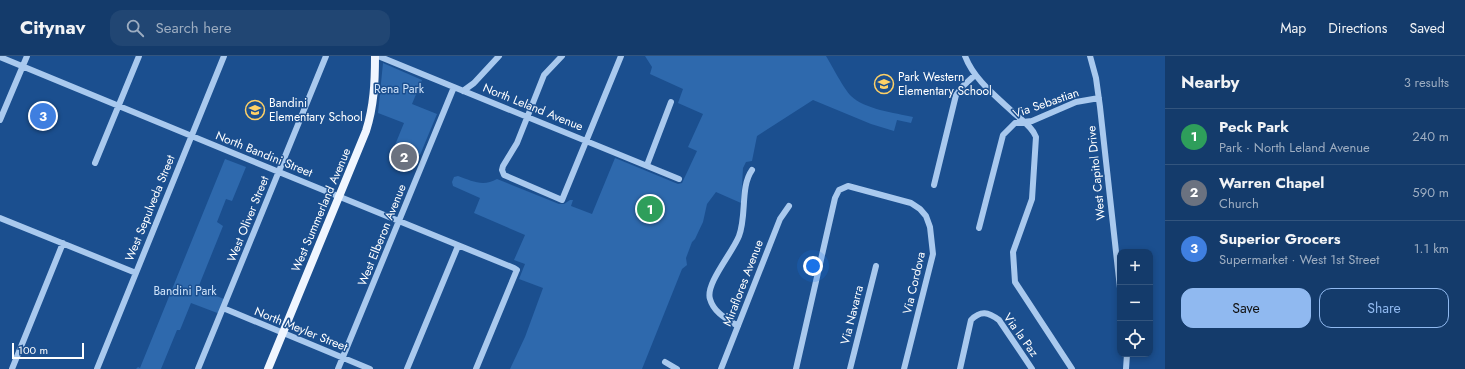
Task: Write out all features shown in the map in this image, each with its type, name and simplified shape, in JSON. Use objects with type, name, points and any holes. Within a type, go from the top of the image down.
[{"type":"main road","name":"West Summerland Avenue","points":[[268,369],[361,146],[370,118],[375,84],[375,56]]},
{"type":"street","points":[[0,120],[26,56]]},
{"type":"street","points":[[95,163],[139,56]]},
{"type":"street","name":"West Sepulveda Street","points":[[97,369],[224,56]]},
{"type":"street","name":"West Oliver Street","points":[[198,369],[326,56]]},
{"type":"street","name":"North Leland Avenue","points":[[378,56],[679,179]]},
{"type":"street","points":[[463,91],[474,82],[499,56]]},
{"type":"street","points":[[562,56],[544,75],[517,143],[502,170],[504,174],[562,200],[621,56]]},
{"type":"street","points":[[965,56],[975,75],[1034,132],[1036,144],[1032,199],[1013,252],[1015,282],[1072,369]]},
{"type":"street","name":"West Capitol Drive","points":[[1090,56],[1096,78],[1099,98],[1120,285]]},
{"type":"street","name":"North Bandini Street","points":[[0,57],[514,268],[516,272],[476,369]]},
{"type":"street","points":[[934,185],[956,95],[975,75]]},
{"type":"street","name":"West Elberon Avenue","points":[[338,369],[454,87]]},
{"type":"street","name":"Via Sebastian","points":[[979,228],[1003,135],[1015,123],[1032,121],[1076,102],[1099,98]]},
{"type":"street","points":[[647,165],[671,102]]},
{"type":"street","points":[[738,326],[718,314],[709,298],[712,281],[733,249],[740,235],[747,180],[752,170]]},
{"type":"street","name":"Via Cordova","points":[[796,369],[796,362],[835,198],[839,190],[848,186],[911,203],[920,209],[926,216],[930,226],[933,254],[904,369]]},
{"type":"street","name":"Miraflores Avenue","points":[[721,369],[738,326],[746,300],[780,219],[789,206]]},
{"type":"street","points":[[0,218],[136,273]]},
{"type":"street","points":[[12,369],[63,243]]},
{"type":"street","points":[[407,369],[458,246]]},
{"type":"street","name":"Via Navarra","points":[[850,369],[876,266]]},
{"type":"street","name":"North Meyler Street","points":[[223,308],[370,369]]},
{"type":"street","name":"Via la Paz","points":[[960,369],[971,320],[977,315],[984,313],[993,315],[999,320],[1032,369]]},
{"type":"street","points":[[1126,369],[1127,357]]},
{"type":"street","points":[[665,362],[677,369]]},
{"type":"green space","points":[[645,56],[826,56],[851,96],[864,104],[880,110],[913,117],[911,123],[897,120],[894,131],[871,124],[813,100],[757,136],[752,161],[746,162],[743,168],[741,203],[716,192],[707,204],[703,222],[692,242],[686,258],[687,265],[682,269],[642,369],[510,369],[525,337],[543,288],[519,279],[525,264],[514,260],[525,235],[474,213],[480,198],[453,186],[452,182],[454,177],[458,176],[482,183],[487,183],[497,179],[559,204],[564,204],[570,200],[573,200],[571,206],[592,214],[615,158],[678,184],[682,183],[697,151],[688,147],[703,114],[678,103],[683,89],[650,74],[652,67]]},
{"type":"green space","name":"Rena Park","points":[[383,63],[422,80],[412,104],[437,114],[420,155],[395,145],[404,123],[378,113]]},
{"type":"green space","name":"Bandini Park","points":[[225,159],[246,167],[232,201],[226,199],[217,222],[223,226],[198,288],[226,300],[220,314],[191,303],[180,330],[177,330],[161,369],[136,369],[138,367],[140,368]]},
{"type":"place","name":"Park Western Elementary School","points":[[884,84]]},
{"type":"place","name":"Bandini Elementary School","points":[[255,110]]},
{"type":"place","name":"Superior Grocers","points":[[43,116]]},
{"type":"place","name":"Warren Chapel","points":[[404,157]]},
{"type":"place","name":"Peck Park","points":[[650,209]]}]
